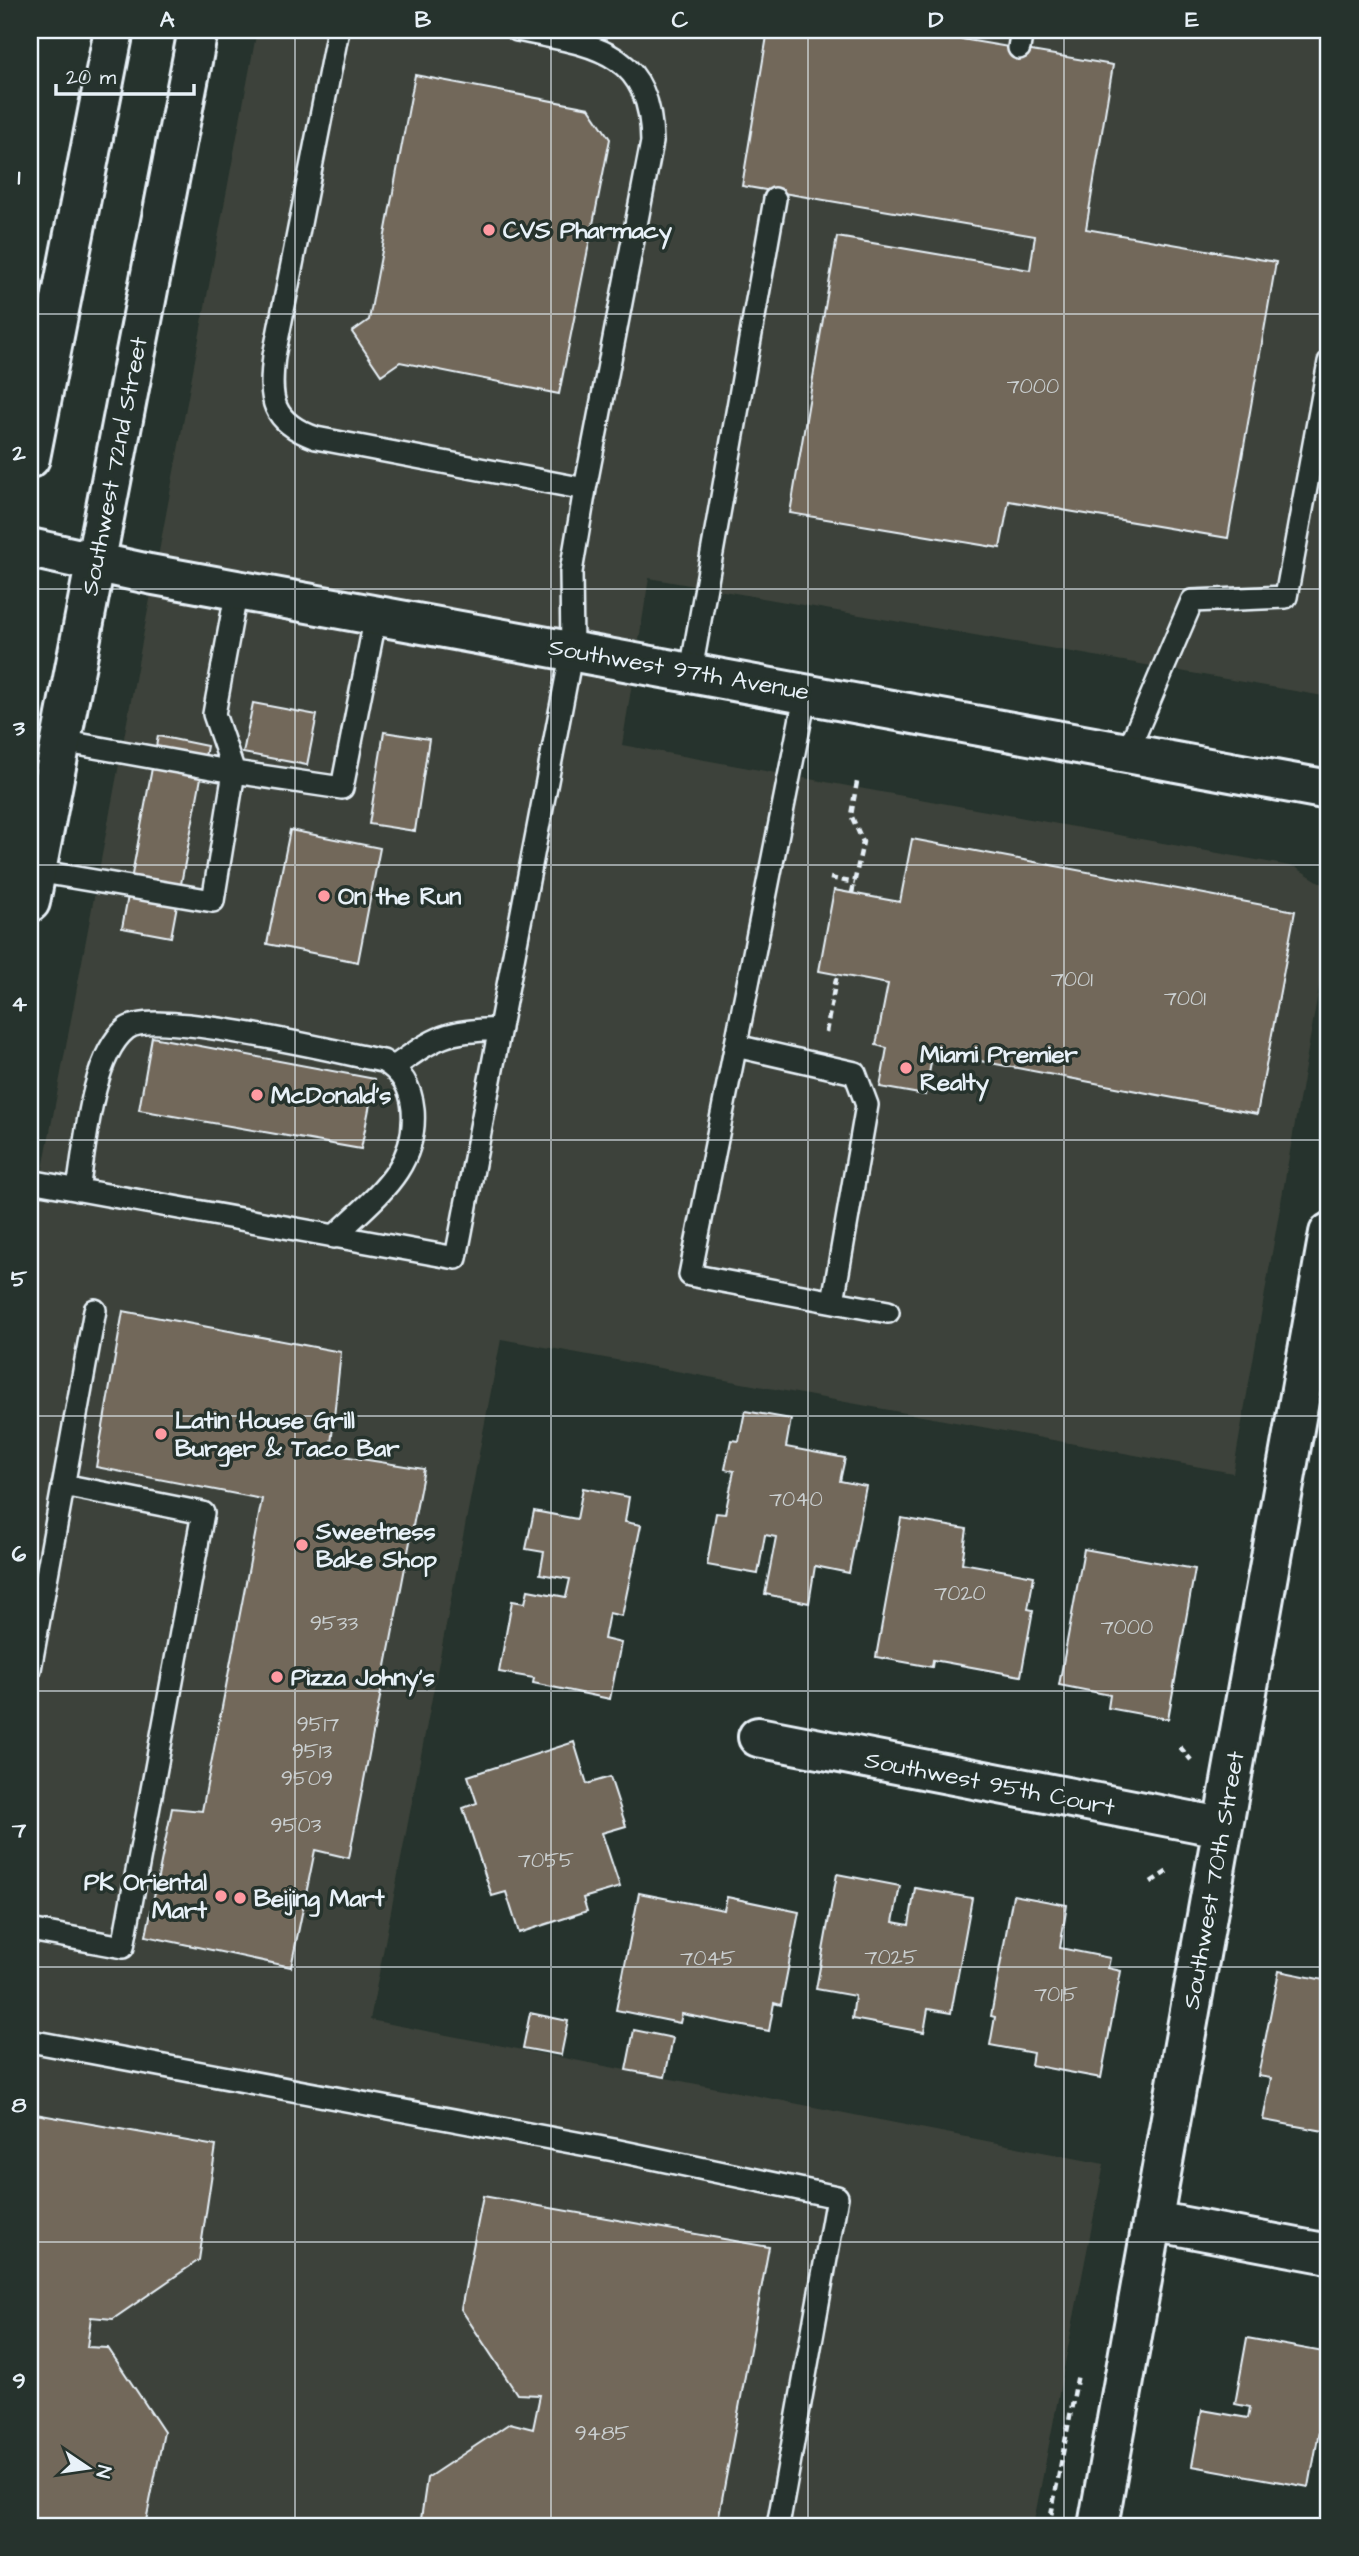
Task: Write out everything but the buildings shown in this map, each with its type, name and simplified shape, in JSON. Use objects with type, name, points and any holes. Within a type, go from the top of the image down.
[{"type":"street","points":[[30,458],[114,30]]},
{"type":"street","name":"Southwest 72nd Street","points":[[33,887],[198,30]]},
{"type":"street","name":"Southwest 97th Avenue","points":[[30,548],[376,615],[1329,790]]},
{"type":"street","name":"Southwest 70th Street","points":[[1098,2526],[1329,1233]]},
{"type":"street","name":"Southwest 95th Court","points":[[758,1737],[1222,1828]]},
{"type":"street","points":[[1153,2221],[1329,2253]]},
{"type":"lane","points":[[338,30],[274,356],[271,395],[276,410],[293,430],[316,438],[585,489]]},
{"type":"lane","points":[[30,1181],[456,1258],[572,650],[571,572],[652,142],[652,113],[641,87],[626,66],[609,54],[590,46],[517,30]]},
{"type":"lane","points":[[691,671],[775,200]]},
{"type":"lane","points":[[1127,753],[1192,601],[1286,597],[1329,362]]},
{"type":"lane","points":[[33,887],[213,901],[234,772],[214,714],[237,589]]},
{"type":"lane","points":[[61,741],[342,788],[376,615]]},
{"type":"lane","points":[[806,692],[690,1275],[888,1312]]},
{"type":"lane","points":[[78,1190],[91,1110],[103,1066],[118,1038],[127,1028],[139,1023],[162,1022],[235,1033],[383,1061],[394,1067],[404,1080],[412,1098],[414,1120],[409,1156],[394,1177],[334,1237]]},
{"type":"lane","points":[[394,1067],[438,1038],[453,1032],[500,1029]]},
{"type":"lane","points":[[736,1046],[855,1073],[867,1105],[834,1301]]},
{"type":"lane","points":[[30,1670],[95,1310]]},
{"type":"lane","points":[[30,1930],[123,1947],[203,1513],[63,1485]]},
{"type":"lane","points":[[30,2041],[614,2150],[837,2197],[778,2526]]},
{"type":"path","points":[[852,893],[863,842],[851,815],[858,782]]},
{"type":"path","points":[[831,878],[855,883]]},
{"type":"path","points":[[824,1044],[837,974]]},
{"type":"path","points":[[1151,1882],[1172,1869]]},
{"type":"shaded area","points":[[257,30],[1329,30],[1329,697],[649,578],[622,745],[1295,867],[1326,886],[1329,898],[1329,931],[1233,1473],[501,1339],[370,2020],[1104,2164],[1033,2526],[30,2526],[30,1238]]},
{"type":"place","name":"CVS Pharmacy","points":[[489,230]]},
{"type":"place","name":"On the Run","points":[[324,896]]},
{"type":"place","name":"Miami Premier Realty","points":[[906,1068]]},
{"type":"place","name":"McDonald's","points":[[257,1095]]},
{"type":"place","name":"Latin House Grill Burger & Taco Bar","points":[[161,1434]]},
{"type":"place","name":"Sweetness Bake Shop","points":[[302,1545]]},
{"type":"place","name":"Pizza Johny’s","points":[[277,1677]]},
{"type":"place","name":"PK Oriental Mart","points":[[221,1896]]},
{"type":"place","name":"Beijing Mart","points":[[240,1898]]}]
